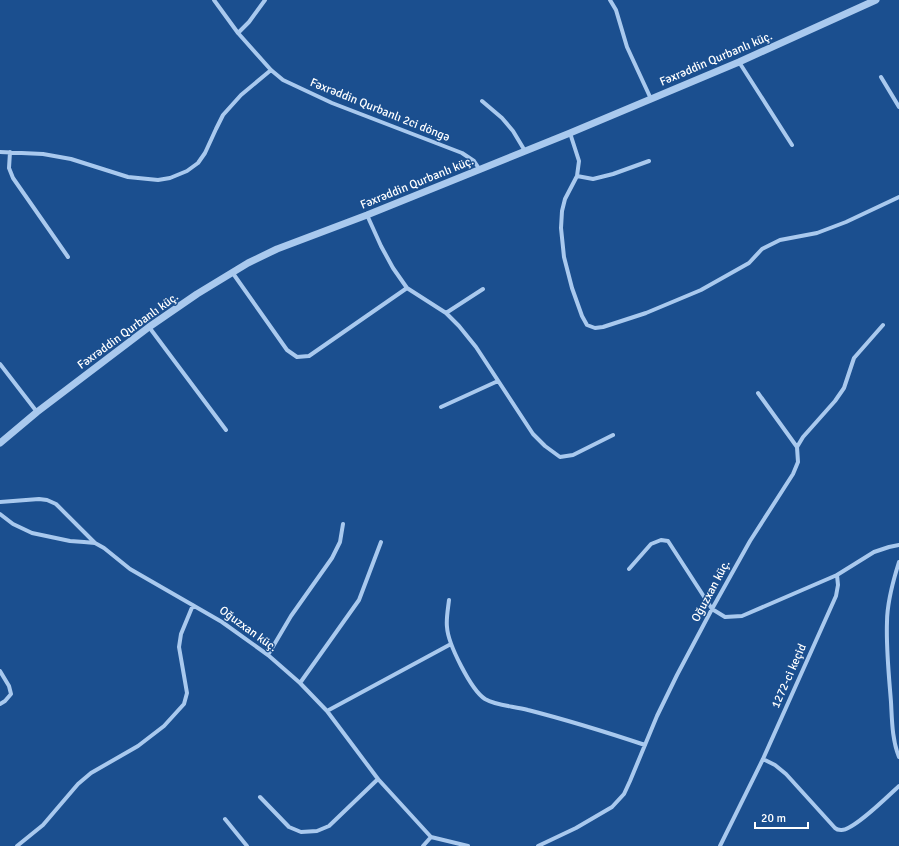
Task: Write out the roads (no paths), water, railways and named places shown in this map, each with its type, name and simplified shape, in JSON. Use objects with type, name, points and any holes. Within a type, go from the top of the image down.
[{"type":"street","name":"Fəxrəddin Qurbanlı 2ci döngə","points":[[214,0],[238,33],[270,70],[283,80],[332,103],[462,153],[474,162],[481,170]]},
{"type":"street","points":[[238,33],[265,0]]},
{"type":"street","points":[[610,0],[616,10],[627,47],[651,99]]},
{"type":"street","name":"Fəxrəddin Qurbanlı küç.","points":[[0,443],[36,412],[149,327],[197,294],[248,263],[277,249],[368,215],[525,152],[739,62],[876,0]]},
{"type":"street","points":[[739,62],[792,145]]},
{"type":"street","points":[[0,152],[43,154],[71,159],[128,177],[158,180],[170,178],[187,171],[198,163],[205,153],[223,115],[241,95],[270,70]]},
{"type":"street","points":[[881,77],[899,106]]},
{"type":"street","points":[[482,101],[506,122],[525,152]]},
{"type":"street","points":[[570,133],[579,161],[577,176],[565,199],[562,211],[561,228],[564,257],[572,288],[582,316],[587,325],[595,328],[603,327],[646,312],[701,290],[737,271],[749,263],[762,249],[780,240],[817,233],[846,222],[899,197]]},
{"type":"street","points":[[10,152],[9,168],[13,178],[68,257]]},
{"type":"street","points":[[577,176],[593,180],[649,161]]},
{"type":"street","points":[[368,215],[393,268],[407,288],[446,313],[459,326],[476,347],[533,434],[545,446],[560,457],[573,455],[613,435]]},
{"type":"street","points":[[232,272],[287,350],[297,357],[309,356],[407,288]]},
{"type":"street","points":[[446,313],[483,289]]},
{"type":"street","points":[[758,393],[797,447],[803,437],[835,401],[844,388],[854,358],[883,325]]},
{"type":"street","points":[[149,327],[226,430]]},
{"type":"street","points":[[0,364],[36,412]]},
{"type":"street","points":[[441,407],[498,381]]},
{"type":"street","name":"Oğuzxan küç.","points":[[538,846],[576,828],[612,807],[624,794],[657,716],[677,675],[750,541],[793,474],[798,462],[797,447]]},
{"type":"street","points":[[0,502],[39,499],[47,500],[56,504],[95,544]]},
{"type":"street","name":"Oğuzxan küç.","points":[[0,514],[13,524],[32,532],[70,541],[95,544],[104,548],[130,569],[222,622],[268,656],[300,683],[327,711],[378,779],[431,837]]},
{"type":"street","points":[[268,656],[292,616],[332,558],[340,542],[343,524]]},
{"type":"street","points":[[630,569],[651,544],[661,540],[668,541],[712,609],[725,617],[742,616],[837,575],[874,552],[899,545]]},
{"type":"street","points":[[300,683],[359,600],[381,542]]},
{"type":"street","points":[[899,562],[889,601],[887,643],[894,734],[899,757]]},
{"type":"street","name":"1272-ci keçid","points":[[720,846],[763,759],[836,596],[838,585],[837,575]]},
{"type":"street","points":[[449,600],[447,628],[451,644],[465,675],[476,692],[485,699],[620,736],[645,745]]},
{"type":"street","points":[[17,846],[43,824],[78,784],[91,773],[138,746],[164,726],[184,704],[187,693],[179,647],[181,634],[193,605]]},
{"type":"street","points":[[327,711],[451,644]]},
{"type":"street","points":[[0,671],[9,686],[11,694],[0,704]]},
{"type":"street","points":[[763,759],[775,765],[786,774],[835,828],[840,831],[845,830],[855,824],[899,786]]},
{"type":"street","points":[[260,797],[289,827],[301,832],[317,831],[329,826],[378,779]]},
{"type":"street","points":[[225,819],[247,846]]},
{"type":"street","points":[[423,846],[431,837],[468,846]]}]
